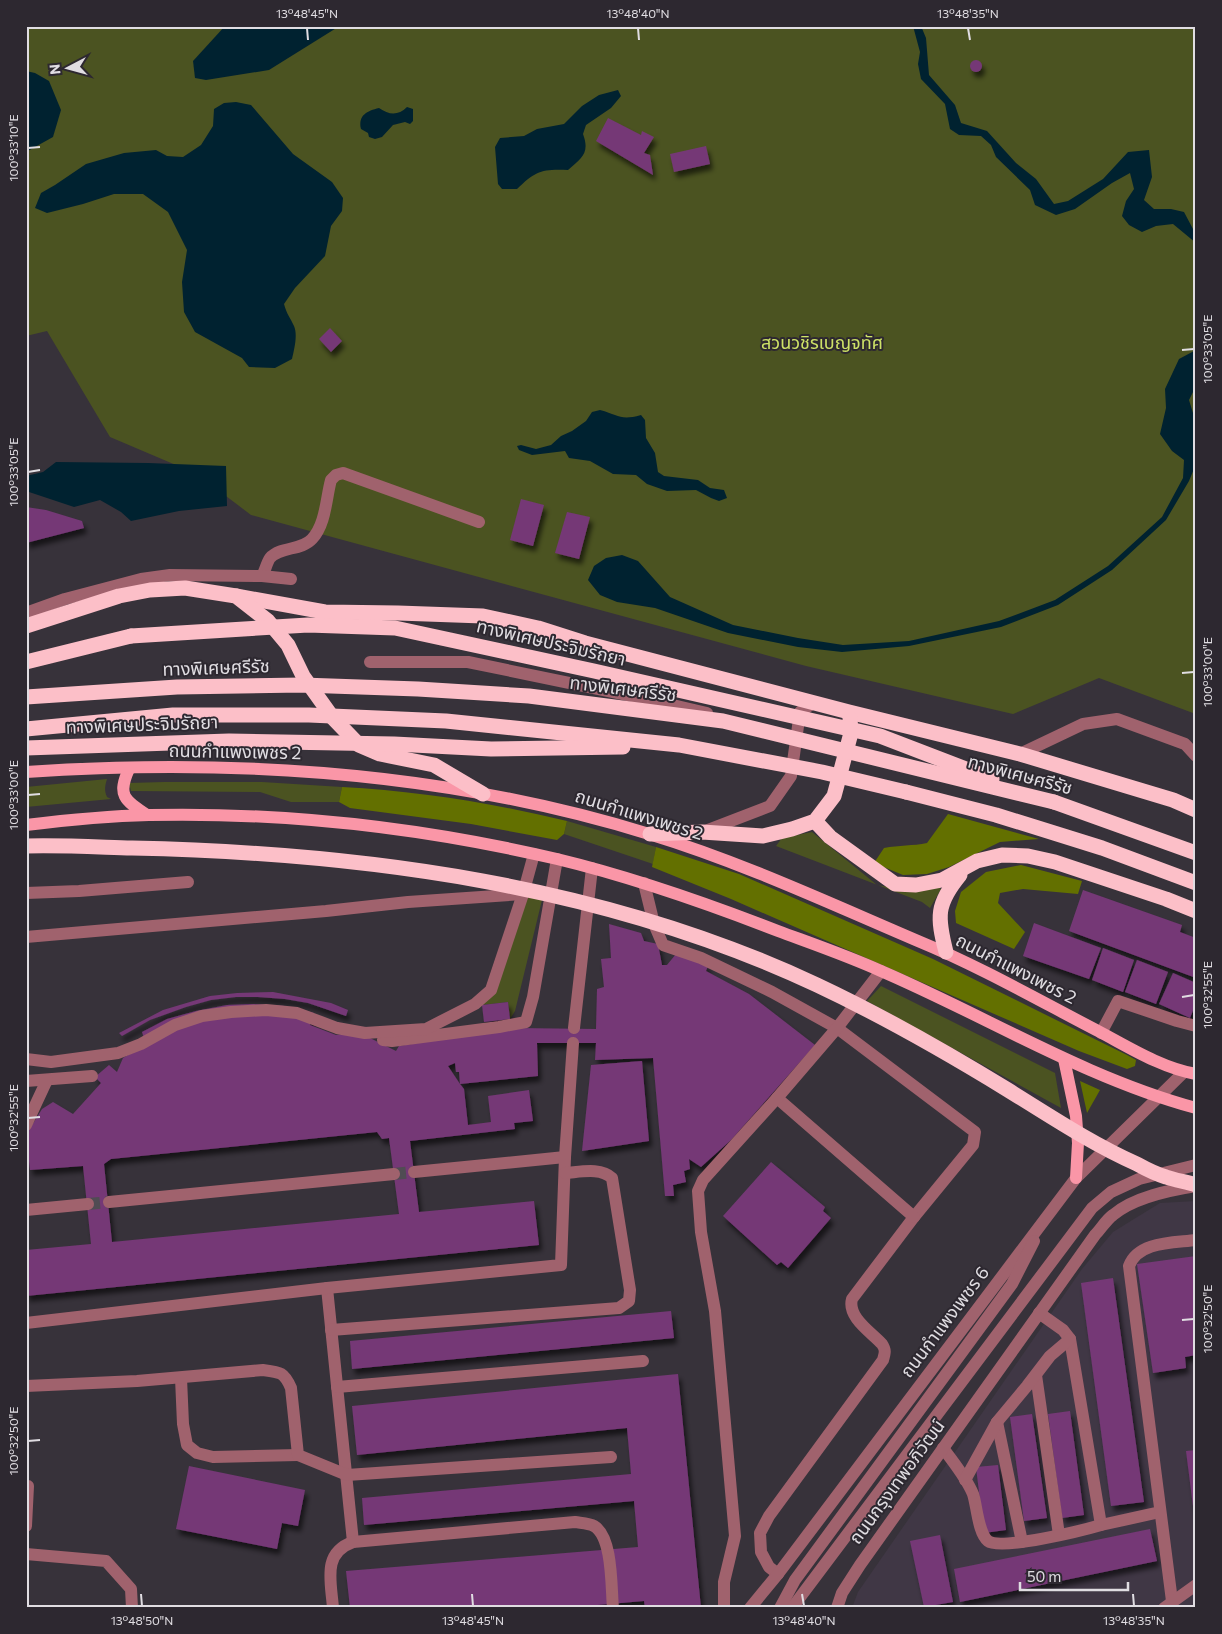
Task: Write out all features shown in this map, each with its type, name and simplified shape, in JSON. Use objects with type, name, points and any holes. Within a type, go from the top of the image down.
[{"type":"highway","points":[[26,626],[119,596],[150,590],[185,588],[325,612],[398,612],[483,616],[538,628],[584,643],[1020,754],[1173,800],[1196,810]]},
{"type":"highway","points":[[236,596],[268,621],[288,645],[303,676],[333,718],[359,745],[380,754],[434,765],[483,794]]},
{"type":"highway","name":"ทางพิเศษประจิมรัถยา","points":[[26,662],[131,636],[308,625],[395,628],[880,736],[1054,802]]},
{"type":"highway","name":"ทางพิเศษศรีรัช","points":[[26,698],[177,687],[302,684],[529,696],[723,721],[1054,802],[1196,853]]},
{"type":"highway","points":[[650,834],[702,832],[763,836],[815,821],[834,796],[851,733],[849,712]]},
{"type":"highway","points":[[26,729],[174,715],[310,715],[446,721],[679,745],[822,772],[996,814],[1102,848],[1196,883]]},
{"type":"highway","name":"ทางพิเศษประจิมรัถยา","points":[[26,748],[229,741],[394,744],[491,749],[679,745]]},
{"type":"highway","points":[[815,821],[830,837],[895,884],[916,885],[942,880],[964,870],[977,861],[1002,855],[1028,856],[1055,862],[1196,911]]},
{"type":"highway","points":[[26,846],[174,849],[355,861],[507,885],[640,918],[730,948],[816,985],[895,1024],[976,1070],[1115,1154],[1163,1176],[1196,1185]]},
{"type":"highway","points":[[946,952],[939,924],[942,903],[947,890],[964,870]]},
{"type":"main road","name":"ถนนกำแพงเพชร 2","points":[[26,772],[211,766],[328,772],[534,802],[650,834],[752,870],[946,952],[1140,1053],[1190,1073]]},
{"type":"main road","points":[[129,768],[124,781],[123,795],[127,802],[147,815]]},
{"type":"main road","points":[[26,825],[147,815],[224,815],[310,821],[391,829],[467,840],[592,868],[644,883],[735,914],[881,971],[967,1010],[1064,1059],[1158,1098],[1196,1108]]},
{"type":"main road","points":[[1064,1059],[1076,1116],[1078,1143],[1076,1178]]},
{"type":"street","points":[[262,576],[270,558],[282,551],[306,544],[313,538],[321,525],[331,480],[336,475],[342,473],[479,522]]},
{"type":"street","points":[[26,613],[65,599],[141,579],[170,575],[262,576],[291,579]]},
{"type":"street","points":[[370,662],[468,662],[647,698],[796,735]]},
{"type":"street","points":[[702,832],[770,806],[791,776],[800,712],[813,702]]},
{"type":"street","points":[[1020,754],[1083,724],[1117,719],[1185,744],[1196,756]]},
{"type":"street","points":[[26,1059],[51,1062],[118,1053],[141,1044],[175,1025],[202,1016],[231,1012],[266,1010],[297,1013],[337,1028],[365,1034],[426,1029],[475,1004],[491,990],[523,894],[534,854]]},
{"type":"street","points":[[383,1040],[392,1041],[526,1022],[533,997],[557,860]]},
{"type":"street","points":[[574,1028],[592,868]]},
{"type":"street","points":[[26,893],[79,891],[188,882]]},
{"type":"street","points":[[644,883],[654,924],[663,945],[701,958],[754,983],[837,1028],[975,1132],[973,1145],[914,1217],[852,1299],[850,1305],[853,1314],[886,1350],[884,1360],[769,1516],[760,1533],[762,1552],[769,1567],[778,1574]]},
{"type":"street","points":[[26,937],[408,902],[523,894]]},
{"type":"street","points":[[724,1608],[724,1582],[735,1536],[715,1311],[701,1232],[698,1191],[703,1180],[837,1028],[881,971]]},
{"type":"street","points":[[1102,1033],[1118,1001],[1196,1026]]},
{"type":"street","points":[[26,1323],[327,1288],[561,1265],[565,1157],[573,1043]]},
{"type":"street","name":"ถนนกำแพงเพชร 6","points":[[750,1608],[778,1574],[1076,1178],[1158,1098],[1190,1073]]},
{"type":"street","points":[[26,1081],[92,1076]]},
{"type":"street","points":[[27,1119],[47,1080]]},
{"type":"street","points":[[777,1098],[914,1217]]},
{"type":"street","points":[[414,1172],[565,1157]]},
{"type":"street","points":[[792,1608],[799,1603],[1092,1208],[1111,1192],[1139,1179],[1196,1165]]},
{"type":"street","points":[[332,1330],[619,1308],[624,1306],[629,1302],[630,1290],[612,1178],[608,1173],[597,1171],[565,1173]]},
{"type":"street","points":[[109,1202],[394,1174]]},
{"type":"street","points":[[1102,1524],[1070,1339],[1063,1330],[1040,1313],[1095,1235],[1114,1214],[1160,1192],[1196,1185]]},
{"type":"street","points":[[26,1210],[88,1204]]},
{"type":"street","points":[[780,1608],[795,1580],[1012,1284],[1031,1249],[1042,1223]]},
{"type":"street","points":[[1196,1240],[1162,1244],[1143,1250],[1131,1259],[1129,1266],[1160,1512],[1168,1604],[1196,1585]]},
{"type":"street","points":[[327,1288],[353,1542]]},
{"type":"street","name":"ถนนกรุงเทพอภิวัฒน์","points":[[837,1608],[842,1593],[860,1565],[1040,1313]]},
{"type":"street","points":[[965,1480],[997,1422],[1050,1356],[1070,1339]]},
{"type":"street","points":[[337,1387],[643,1361]]},
{"type":"street","points":[[26,1386],[180,1378],[263,1370],[280,1373],[287,1378],[291,1388],[298,1455]]},
{"type":"street","points":[[1036,1375],[1059,1535]]},
{"type":"street","points":[[180,1378],[183,1424],[187,1444],[197,1453],[213,1457],[298,1455],[347,1475],[611,1457]]},
{"type":"street","points":[[997,1422],[1022,1542]]},
{"type":"street","points":[[943,1448],[972,1493],[984,1535],[989,1542],[998,1544],[1022,1542],[1160,1512]]},
{"type":"street","points":[[26,1526],[28,1486]]},
{"type":"street","points":[[333,1608],[331,1573],[333,1556],[344,1545],[353,1542],[575,1522],[594,1526],[605,1539],[608,1550],[612,1608]]},
{"type":"street","points":[[26,1554],[106,1560],[132,1589],[132,1608]]},
{"type":"shaded area","points":[[1196,1201],[1196,1608],[852,1608],[858,1592],[1082,1269],[1113,1232],[1160,1203]]},
{"type":"green space","name":"สวนวชิรเบญจทัศ","points":[[26,26],[1196,26],[1196,718],[1193,713],[1099,678],[1013,714],[806,666],[251,515],[197,474],[110,437],[47,331],[26,336]]},
{"type":"green space","points":[[107,779],[105,792],[107,797],[111,799],[26,807],[26,787]]},
{"type":"green space","points":[[262,782],[342,787],[339,802],[291,802],[260,792],[131,791],[129,783]]},
{"type":"green space","points":[[342,787],[399,791],[455,799],[567,821],[564,834],[557,840],[471,824],[350,808],[339,802]]},
{"type":"green space","points":[[948,814],[1039,839],[1000,842],[949,867],[927,874],[903,875],[874,863],[884,848],[927,843]]},
{"type":"green space","points":[[567,821],[656,847],[653,864],[564,834]]},
{"type":"green space","points":[[812,832],[876,885],[776,846],[782,838]]},
{"type":"green space","points":[[656,847],[739,874],[933,959],[1127,1055],[1136,1060],[1135,1066],[1127,1069],[1079,1051],[731,899],[652,867]]},
{"type":"green space","points":[[1021,865],[1082,881],[1078,894],[1023,889],[1000,893],[998,903],[1025,932],[1014,949],[956,923],[955,911],[961,892],[986,872]]},
{"type":"green space","points":[[878,885],[900,889],[938,887],[941,889],[930,908],[922,902]]},
{"type":"green space","points":[[523,894],[542,900],[515,1011],[510,1019],[508,1002],[482,1005]]},
{"type":"green space","points":[[881,986],[1055,1073],[1061,1108],[867,1001]]},
{"type":"green space","points":[[1080,1081],[1100,1090],[1087,1113]]},
{"type":"water","points":[[225,26],[338,27],[269,70],[206,80],[195,78],[193,61]]},
{"type":"water","points":[[913,26],[921,26],[926,38],[929,75],[955,105],[961,123],[987,131],[1016,163],[1036,179],[1054,204],[1068,201],[1103,179],[1128,152],[1149,150],[1152,177],[1144,200],[1154,209],[1171,209],[1184,212],[1196,231],[1196,243],[1173,224],[1156,226],[1142,232],[1129,225],[1122,216],[1126,201],[1134,189],[1130,173],[1075,209],[1056,215],[1035,205],[1030,190],[996,157],[991,145],[981,136],[959,135],[950,129],[945,104],[921,79],[918,64],[920,52]]},
{"type":"water","points":[[26,71],[35,73],[49,81],[61,110],[53,137],[26,152]]},
{"type":"water","points":[[618,90],[621,96],[611,108],[586,125],[583,134],[586,146],[585,151],[573,166],[568,170],[540,172],[529,178],[517,189],[502,189],[498,184],[495,147],[500,138],[524,136],[537,129],[564,124],[582,106],[599,95]]},
{"type":"water","points":[[236,102],[251,105],[293,154],[332,182],[343,198],[342,211],[331,226],[325,256],[295,288],[284,304],[294,326],[295,342],[292,359],[275,368],[249,367],[242,358],[195,332],[184,312],[182,282],[187,250],[168,212],[143,194],[114,194],[47,213],[35,208],[41,193],[86,164],[124,153],[156,150],[167,156],[183,157],[201,145],[213,126],[214,109],[224,103]]},
{"type":"water","points":[[407,107],[413,109],[413,121],[410,124],[405,122],[393,125],[382,137],[375,139],[369,137],[368,133],[361,129],[360,124],[364,114],[379,108],[393,114]]},
{"type":"water","points":[[1196,347],[1196,386],[1189,400],[1196,417],[1196,464],[1189,481],[1166,520],[1112,570],[1058,605],[1001,627],[909,646],[842,652],[798,647],[728,633],[655,608],[617,602],[600,595],[588,580],[594,566],[606,558],[622,555],[638,561],[670,597],[733,625],[843,645],[909,641],[999,621],[1055,600],[1108,566],[1162,517],[1183,478],[1184,460],[1172,451],[1160,434],[1166,408],[1165,389],[1179,359],[1194,351]]},
{"type":"water","points":[[600,410],[620,417],[641,415],[645,420],[646,438],[655,453],[658,472],[664,476],[698,480],[710,488],[724,490],[727,498],[719,501],[696,490],[667,491],[647,484],[636,475],[613,474],[590,461],[569,458],[565,451],[532,455],[519,450],[517,446],[521,445],[536,449],[551,445],[561,436],[586,421],[592,412]]},
{"type":"water","points":[[56,462],[226,466],[227,506],[179,511],[131,521],[121,512],[100,500],[74,507],[26,491],[26,476],[43,472]]},
{"type":"building","points":[[974,60],[978,60],[982,66],[978,72],[974,72],[970,68],[970,64]]},
{"type":"building","points":[[608,118],[641,135],[642,131],[654,137],[644,153],[650,155],[653,175],[596,141]]},
{"type":"building","points":[[706,146],[710,164],[674,172],[670,154]]},
{"type":"building","points":[[330,328],[342,341],[331,352],[319,339]]},
{"type":"building","points":[[521,499],[544,505],[533,546],[510,540]]},
{"type":"building","points":[[26,507],[46,510],[82,521],[84,528],[26,543]]},
{"type":"building","points":[[567,512],[590,517],[579,559],[555,553]]},
{"type":"building","points":[[1083,890],[1182,925],[1180,932],[1196,938],[1196,978],[1069,931]]},
{"type":"building","points":[[1034,923],[1101,948],[1089,979],[1023,956]]},
{"type":"building","points":[[609,924],[641,933],[644,941],[658,944],[662,965],[667,965],[676,954],[708,966],[706,971],[749,994],[815,1045],[731,1140],[701,1167],[689,1159],[690,1169],[684,1171],[686,1182],[673,1185],[674,1196],[665,1196],[653,1058],[595,1060],[596,1043],[537,1043],[538,1076],[460,1084],[464,1089],[468,1125],[491,1122],[488,1096],[529,1090],[533,1121],[514,1123],[515,1129],[410,1141],[419,1212],[534,1201],[539,1245],[26,1296],[26,1250],[91,1244],[83,1166],[30,1170],[26,1135],[42,1109],[53,1102],[73,1114],[101,1083],[95,1077],[109,1065],[117,1072],[123,1058],[146,1044],[142,1032],[167,1019],[196,1011],[227,1005],[253,1004],[284,1006],[314,1013],[310,1025],[336,1035],[358,1032],[396,1051],[399,1046],[515,1028],[596,1029],[597,989],[604,987],[601,959],[611,958]],"holes":[[[455,1063],[456,1072],[459,1072],[460,1084],[448,1066]],[[377,1132],[382,1139],[389,1138],[399,1214],[112,1242],[104,1164],[111,1159]]]},
{"type":"building","points":[[1103,948],[1134,960],[1123,992],[1092,980]]},
{"type":"building","points":[[1137,960],[1168,972],[1156,1004],[1125,992]]},
{"type":"building","points":[[1173,973],[1196,983],[1196,1003],[1190,1018],[1159,1004]]},
{"type":"building","points":[[273,992],[331,1003],[348,1010],[346,1016],[308,1003],[285,999],[236,997],[211,1000],[186,1007],[150,1020],[122,1036],[119,1033],[163,1010],[210,996]]},
{"type":"building","points":[[508,1002],[510,1019],[484,1022],[482,1005]]},
{"type":"building","points":[[642,1061],[649,1141],[582,1151],[591,1065]]},
{"type":"building","points":[[771,1162],[825,1207],[823,1211],[831,1218],[788,1268],[781,1262],[777,1265],[723,1216]]},
{"type":"building","points":[[1196,1256],[1196,1355],[1185,1357],[1186,1368],[1153,1373],[1137,1264]]},
{"type":"building","points":[[1113,1278],[1144,1502],[1111,1506],[1081,1283]]},
{"type":"building","points":[[671,1311],[674,1338],[352,1369],[350,1341]]},
{"type":"building","points":[[678,1374],[701,1608],[645,1608],[644,1601],[563,1608],[350,1608],[346,1571],[638,1547],[634,1501],[364,1525],[362,1498],[631,1474],[627,1428],[357,1455],[352,1406]]},
{"type":"building","points":[[1070,1411],[1084,1515],[1062,1518],[1048,1414]]},
{"type":"building","points":[[1032,1414],[1047,1518],[1024,1521],[1010,1417]]},
{"type":"building","points":[[1196,1450],[1196,1522],[1195,1522],[1186,1451]]},
{"type":"building","points":[[998,1465],[1006,1530],[984,1533],[976,1467]]},
{"type":"building","points":[[189,1466],[305,1490],[298,1526],[282,1523],[277,1549],[176,1529]]},
{"type":"building","points":[[1150,1529],[1157,1561],[960,1602],[954,1569]]},
{"type":"building","points":[[940,1535],[953,1602],[924,1607],[910,1541]]},
{"type":"tunnel","points":[[394,1174],[414,1172]]},
{"type":"tunnel","points":[[88,1204],[109,1202]]}]
